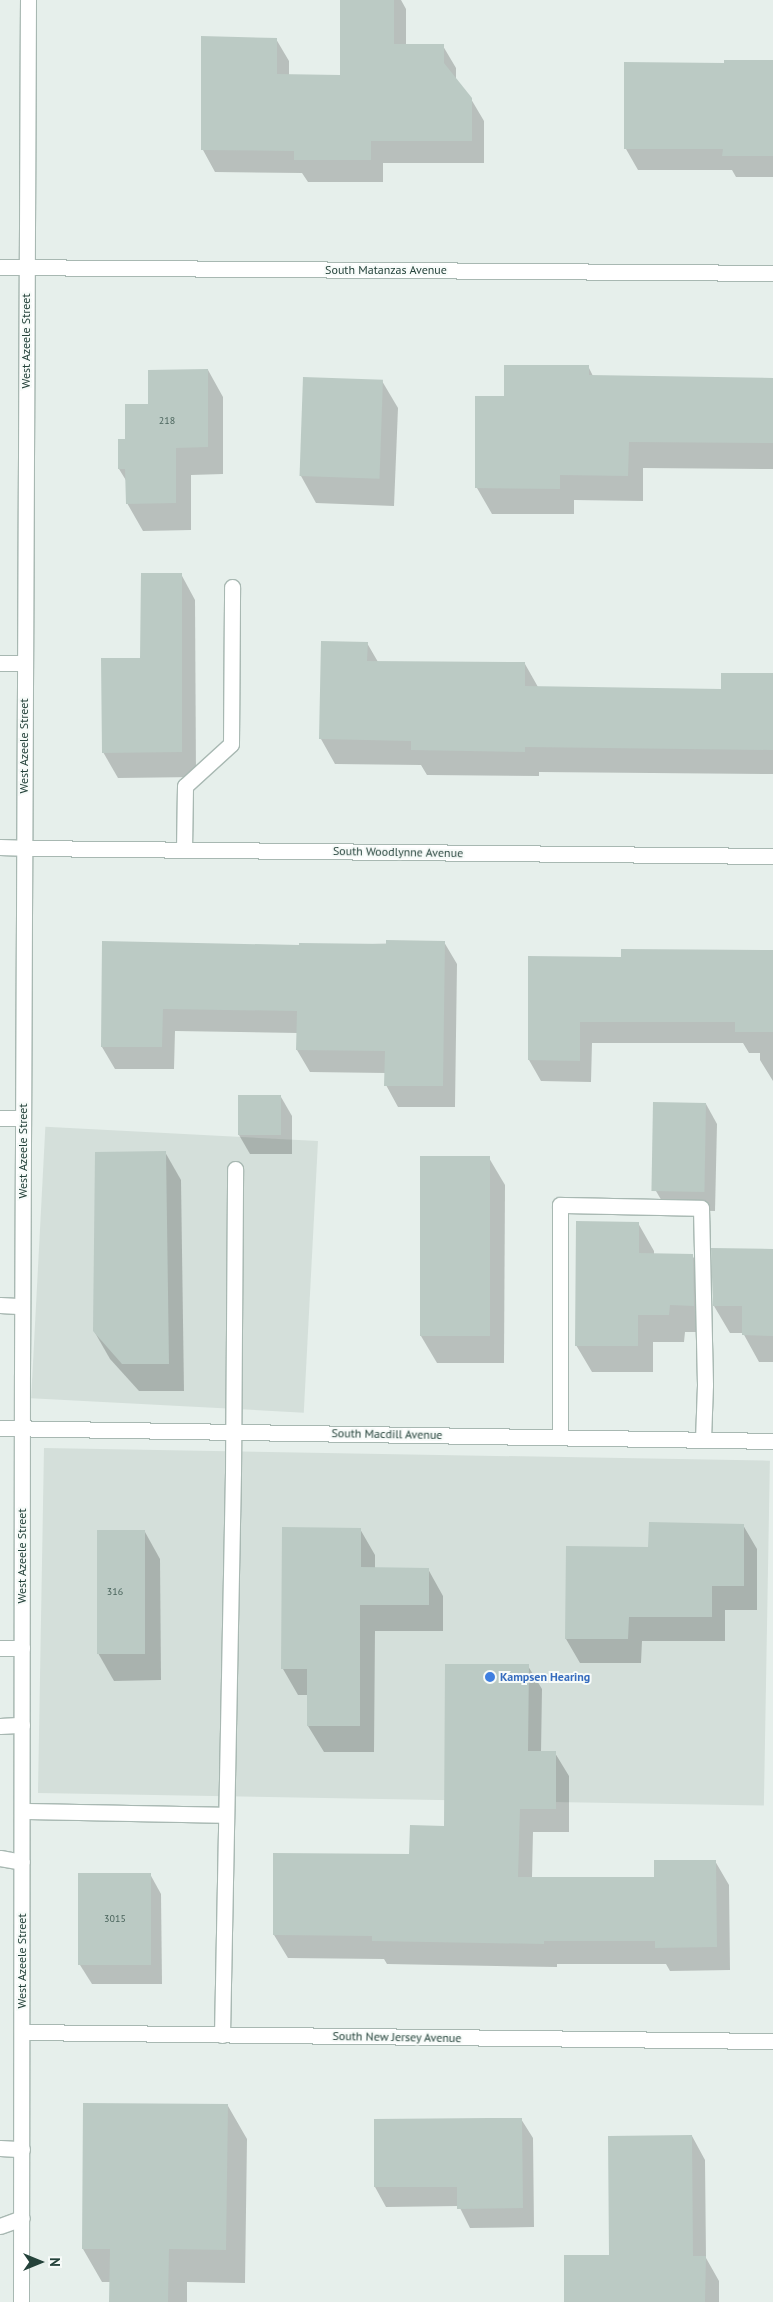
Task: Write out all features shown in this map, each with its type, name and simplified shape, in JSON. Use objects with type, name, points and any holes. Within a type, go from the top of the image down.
[{"type":"street","name":"West Azeele Street","points":[[21,2302],[22,1306],[28,0]]},
{"type":"street","name":"South Matanzas Avenue","points":[[0,267],[773,273]]},
{"type":"street","points":[[184,850],[185,786],[232,744],[232,587]]},
{"type":"street","points":[[0,663],[24,663]]},
{"type":"street","name":"South Woodlynne Avenue","points":[[0,847],[773,856]]},
{"type":"street","points":[[0,1118],[23,1118]]},
{"type":"street","points":[[222,2035],[233,1431],[235,1169]]},
{"type":"street","points":[[560,1437],[560,1205],[701,1208],[703,1439]]},
{"type":"street","points":[[0,1305],[22,1306]]},
{"type":"street","name":"South Macdill Avenue","points":[[0,1428],[773,1441]]},
{"type":"street","points":[[0,1648],[22,1648]]},
{"type":"street","points":[[0,1726],[22,1725]]},
{"type":"street","points":[[22,1811],[226,1815]]},
{"type":"street","points":[[0,1858],[22,1862]]},
{"type":"street","name":"South New Jersey Avenue","points":[[22,2032],[773,2041]]},
{"type":"street","points":[[0,2148],[22,2149]]},
{"type":"street","points":[[0,2226],[22,2218]]},
{"type":"shaded area","points":[[45,1127],[318,1141],[304,1413],[31,1398]]},
{"type":"shaded area","points":[[44,1448],[770,1461],[764,1806],[38,1793]]},
{"type":"building","points":[[340,0],[394,0],[394,44],[444,44],[444,63],[472,98],[472,141],[371,141],[371,160],[294,160],[294,151],[201,150],[201,36],[277,38],[277,74],[340,75]]},
{"type":"building","points":[[724,60],[773,60],[773,156],[722,156],[723,149],[624,149],[624,62],[724,63]]},
{"type":"building","points":[[504,365],[589,365],[589,375],[773,378],[773,443],[629,442],[628,476],[560,475],[560,489],[475,488],[475,396],[504,396]]},
{"type":"building","points":[[208,369],[208,447],[176,448],[176,503],[126,504],[125,469],[118,469],[118,439],[125,439],[125,404],[148,404],[148,370]]},
{"type":"building","points":[[303,377],[383,380],[379,479],[300,476]]},
{"type":"building","points":[[141,573],[182,573],[182,752],[102,753],[101,658],[140,658]]},
{"type":"building","points":[[321,641],[368,642],[367,661],[525,662],[525,686],[721,689],[721,673],[773,673],[773,750],[525,747],[525,752],[411,750],[411,741],[319,739]]},
{"type":"building","points":[[386,940],[445,941],[443,1086],[384,1086],[385,1051],[296,1050],[297,1011],[163,1009],[162,1047],[101,1047],[102,941],[299,945],[299,943],[386,944]]},
{"type":"building","points":[[621,949],[773,950],[773,1032],[735,1032],[735,1022],[580,1022],[580,1061],[528,1060],[528,956],[621,957]]},
{"type":"building","points":[[238,1095],[281,1095],[281,1135],[238,1135]]},
{"type":"building","points":[[653,1102],[706,1103],[704,1192],[651,1191]]},
{"type":"building","points":[[166,1151],[169,1364],[122,1364],[93,1331],[95,1152]]},
{"type":"building","points":[[420,1156],[490,1156],[490,1336],[420,1336]]},
{"type":"building","points":[[576,1221],[639,1222],[639,1253],[693,1254],[694,1306],[670,1305],[669,1315],[638,1315],[638,1346],[575,1346]]},
{"type":"building","points":[[711,1248],[773,1249],[773,1336],[742,1335],[742,1306],[713,1306]]},
{"type":"building","points":[[649,1522],[744,1524],[744,1586],[712,1586],[712,1617],[629,1617],[628,1639],[565,1639],[566,1546],[648,1547]]},
{"type":"building","points":[[282,1527],[361,1528],[361,1567],[429,1568],[429,1605],[360,1605],[360,1726],[307,1726],[307,1669],[281,1669]]},
{"type":"building","points":[[97,1530],[145,1530],[145,1654],[97,1654]]},
{"type":"building","points":[[445,1664],[529,1664],[528,1751],[556,1751],[556,1809],[520,1809],[518,1877],[654,1877],[654,1860],[716,1860],[717,1947],[655,1948],[655,1941],[544,1941],[544,1944],[372,1941],[372,1936],[273,1935],[273,1853],[409,1854],[410,1825],[444,1826]]},
{"type":"building","points":[[78,1873],[151,1873],[151,1965],[78,1965]]},
{"type":"building","points":[[83,2103],[228,2104],[226,2250],[169,2249],[168,2302],[109,2302],[110,2249],[82,2249]]},
{"type":"building","points":[[522,2118],[523,2208],[457,2209],[457,2187],[374,2187],[374,2119]]},
{"type":"building","points":[[692,2135],[693,2256],[706,2256],[705,2302],[564,2302],[564,2255],[609,2255],[608,2136]]},
{"type":"place","name":"Kampsen Hearing","points":[[490,1677]]}]
